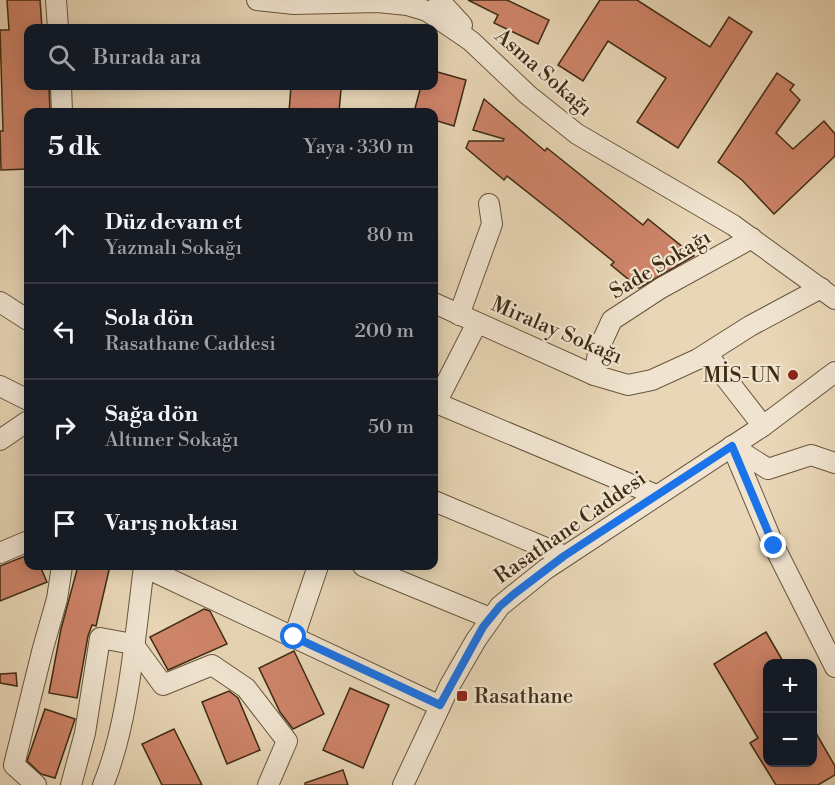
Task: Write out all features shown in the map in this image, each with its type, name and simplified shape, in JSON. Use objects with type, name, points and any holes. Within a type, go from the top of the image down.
[{"type":"street","points":[[56,0],[58,24]]},
{"type":"street","points":[[439,0],[454,15],[478,47]]},
{"type":"street","name":"Asma Sokağı","points":[[266,1],[294,4],[378,2],[407,5],[427,11],[478,47],[528,95],[578,134],[752,238],[828,294]]},
{"type":"street","points":[[61,90],[62,108]]},
{"type":"street","points":[[459,315],[492,224],[489,204]]},
{"type":"street","name":"Sade Sokağı","points":[[594,375],[599,348],[612,320],[661,288],[752,238]]},
{"type":"street","name":"Miralay Sokağı","points":[[438,305],[594,375],[628,385],[652,380],[707,354],[750,326],[828,294]]},
{"type":"street","points":[[0,302],[24,317]]},
{"type":"street","points":[[438,397],[477,323]]},
{"type":"street","points":[[707,354],[763,426]]},
{"type":"street","name":"Rasathane Caddesi","points":[[403,785],[440,705],[476,640],[490,618],[514,594],[564,556],[763,426],[835,372]]},
{"type":"street","points":[[0,386],[24,398]]},
{"type":"street","points":[[438,404],[656,495]]},
{"type":"street","points":[[0,440],[24,424]]},
{"type":"street","points":[[732,446],[768,469],[811,455],[835,463]]},
{"type":"street","points":[[732,446],[774,546],[835,667]]},
{"type":"street","points":[[438,503],[564,556]]},
{"type":"street","points":[[0,553],[24,543]]},
{"type":"street","points":[[36,785],[14,765],[42,648],[57,599],[61,570]]},
{"type":"street","points":[[103,785],[124,706],[142,570]]},
{"type":"street","points":[[152,570],[440,705]]},
{"type":"street","points":[[294,637],[317,570]]},
{"type":"street","points":[[373,570],[490,618]]},
{"type":"street","points":[[71,785],[85,733],[100,638],[133,644],[163,685],[212,665],[246,688],[287,741],[268,785]]},
{"type":"building","points":[[7,0],[40,0],[42,24],[24,24],[24,90],[49,90],[50,108],[24,108],[24,169],[1,170],[0,131],[3,131],[0,30],[9,30]]},
{"type":"building","points":[[468,0],[507,0],[549,20],[538,44],[494,23],[498,15]]},
{"type":"building","points":[[600,0],[637,0],[710,47],[729,17],[752,32],[678,148],[637,122],[666,78],[608,41],[583,81],[558,65]]},
{"type":"building","points":[[438,72],[466,80],[454,126],[438,121],[438,108],[415,108],[420,90],[438,90]]},
{"type":"building","points":[[777,73],[794,85],[790,90],[800,100],[776,133],[793,149],[824,121],[835,134],[835,156],[774,214],[742,180],[718,162]]},
{"type":"building","points":[[291,90],[341,90],[339,108],[289,108]]},
{"type":"building","points":[[484,99],[545,151],[547,148],[643,225],[648,219],[694,256],[639,288],[611,265],[614,262],[555,214],[507,176],[504,180],[466,148],[469,141],[503,141],[504,139],[473,130]]},
{"type":"building","points":[[24,557],[24,570],[42,570],[47,582],[0,601],[0,566]]},
{"type":"building","points":[[77,570],[109,570],[96,626],[92,625],[88,636],[77,698],[49,693],[61,629]]},
{"type":"building","points":[[204,609],[210,611],[227,644],[168,670],[150,637]]},
{"type":"building","points":[[766,632],[782,659],[763,659],[763,764],[750,743],[758,738],[714,664]]},
{"type":"building","points":[[294,651],[324,714],[293,729],[280,712],[259,668]]},
{"type":"building","points":[[16,673],[17,686],[0,683],[0,674]]},
{"type":"building","points":[[350,688],[389,705],[363,768],[323,750]]},
{"type":"building","points":[[229,691],[238,698],[260,750],[227,764],[202,702]]},
{"type":"building","points":[[45,709],[75,719],[55,778],[41,774],[27,761]]},
{"type":"building","points":[[174,729],[202,785],[162,785],[142,744]]},
{"type":"building","points":[[817,735],[835,766],[835,775],[818,785],[776,785],[765,767],[817,767]]},
{"type":"building","points":[[343,770],[348,785],[305,785],[305,783]]},
{"type":"place","name":"MİS-UN","points":[[793,375]]},
{"type":"place","name":"Rasathane","points":[[462,696]]},
{"type":"route","points":[[294,637],[440,705],[483,627],[500,606],[564,556],[732,446],[774,546]]}]
